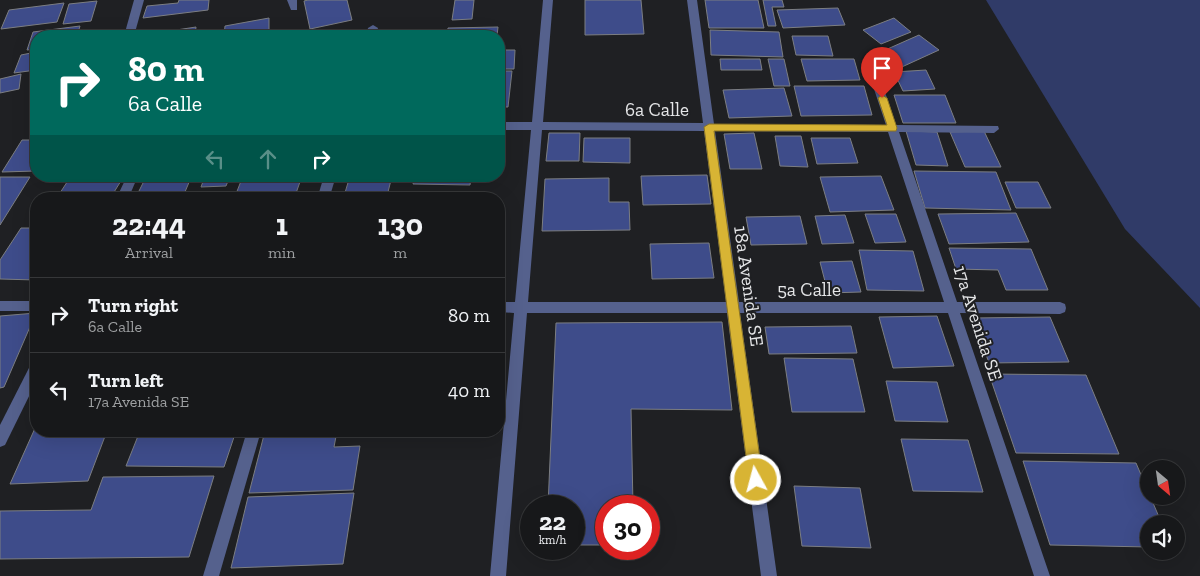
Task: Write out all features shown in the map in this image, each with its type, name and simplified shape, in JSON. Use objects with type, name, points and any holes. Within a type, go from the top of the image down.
[{"type":"street","points":[[131,30],[139,0]]},
{"type":"street","points":[[498,576],[548,0]]},
{"type":"street","name":"18a Avenida SE","points":[[692,0],[769,576]]},
{"type":"street","name":"17a Avenida SE","points":[[877,83],[1042,576]]},
{"type":"street","name":"6a Calle","points":[[505,126],[994,129]]},
{"type":"street","points":[[0,306],[30,306]]},
{"type":"street","name":"5a Calle","points":[[505,307],[1060,308]]},
{"type":"street","points":[[0,440],[30,380]]},
{"type":"street","points":[[211,576],[252,437]]},
{"type":"shaded area","points":[[986,0],[1200,0],[1200,308],[1125,229]]},
{"type":"building","points":[[179,0],[209,0],[208,10],[143,18],[147,6],[178,3]]},
{"type":"building","points":[[347,0],[352,20],[310,29],[304,1]]},
{"type":"building","points":[[455,0],[474,0],[472,19],[452,20]]},
{"type":"building","points":[[585,0],[641,0],[644,34],[585,35]]},
{"type":"building","points":[[705,0],[758,0],[764,28],[709,28]]},
{"type":"building","points":[[763,0],[782,0],[784,7],[772,7],[776,26],[768,26]]},
{"type":"building","points":[[97,1],[91,21],[63,24],[69,4]]},
{"type":"building","points":[[64,3],[57,22],[1,29],[9,10]]},
{"type":"building","points":[[838,8],[845,25],[783,28],[777,10]]},
{"type":"building","points":[[269,18],[269,30],[225,30],[225,26]]},
{"type":"building","points":[[894,18],[911,32],[881,44],[863,30]]},
{"type":"building","points":[[80,26],[79,30],[49,30]]},
{"type":"building","points":[[196,27],[196,30],[176,30]]},
{"type":"building","points":[[498,27],[498,30],[448,30],[448,28]]},
{"type":"building","points":[[710,30],[779,32],[783,57],[711,55]]},
{"type":"building","points":[[919,35],[939,50],[893,71],[874,55]]},
{"type":"building","points":[[792,36],[828,36],[833,56],[796,55]]},
{"type":"building","points":[[505,50],[515,50],[514,69],[505,69]]},
{"type":"building","points":[[30,53],[30,71],[14,73],[21,55]]},
{"type":"building","points":[[720,59],[760,59],[762,70],[721,70]]},
{"type":"building","points":[[768,59],[784,59],[790,86],[774,86]]},
{"type":"building","points":[[801,59],[854,59],[860,80],[807,81]]},
{"type":"building","points":[[926,70],[935,89],[903,91],[894,72]]},
{"type":"building","points":[[505,71],[512,71],[508,107],[505,107]]},
{"type":"building","points":[[21,74],[19,89],[0,93],[0,79]]},
{"type":"building","points":[[794,86],[864,86],[872,115],[801,116]]},
{"type":"building","points":[[784,88],[792,116],[729,118],[723,90]]},
{"type":"building","points":[[894,95],[945,95],[956,123],[903,123]]},
{"type":"building","points":[[906,131],[937,132],[948,166],[916,165]]},
{"type":"building","points":[[984,131],[1001,167],[965,167],[950,132]]},
{"type":"building","points":[[549,133],[580,133],[579,161],[546,161]]},
{"type":"building","points":[[754,133],[762,169],[730,169],[724,134]]},
{"type":"building","points":[[775,136],[801,136],[808,167],[780,166]]},
{"type":"building","points":[[584,138],[630,138],[630,163],[583,162]]},
{"type":"building","points":[[811,138],[850,138],[858,163],[817,164]]},
{"type":"building","points":[[22,140],[30,140],[30,171],[2,172]]},
{"type":"building","points":[[914,171],[996,172],[1011,210],[925,208]]},
{"type":"building","points":[[707,175],[711,204],[643,205],[641,176]]},
{"type":"building","points":[[881,176],[894,210],[830,212],[820,177]]},
{"type":"building","points":[[0,177],[30,177],[0,225]]},
{"type":"building","points":[[609,178],[609,202],[629,202],[630,230],[542,231],[545,179]]},
{"type":"building","points":[[67,182],[120,182],[114,192],[61,192]]},
{"type":"building","points":[[144,182],[189,182],[185,192],[138,192]]},
{"type":"building","points":[[203,182],[228,182],[226,186],[201,187]]},
{"type":"building","points":[[241,182],[300,182],[296,192],[237,192]]},
{"type":"building","points":[[348,182],[390,182],[388,192],[345,192]]},
{"type":"building","points":[[414,182],[470,182],[470,185],[413,184]]},
{"type":"building","points":[[1005,182],[1038,182],[1051,208],[1016,208]]},
{"type":"building","points":[[1016,213],[1029,242],[949,244],[938,214]]},
{"type":"building","points":[[865,214],[896,214],[906,242],[875,243]]},
{"type":"building","points":[[845,215],[854,243],[822,244],[815,216]]},
{"type":"building","points":[[800,216],[807,244],[751,245],[746,217]]},
{"type":"building","points":[[21,228],[30,228],[30,280],[0,279],[0,260]]},
{"type":"building","points":[[709,243],[714,278],[652,279],[650,244]]},
{"type":"building","points":[[949,248],[1031,249],[1048,290],[1006,290],[998,270],[956,269]]},
{"type":"building","points":[[859,250],[913,251],[924,291],[867,290]]},
{"type":"building","points":[[852,261],[861,292],[828,293],[820,262]]},
{"type":"building","points":[[30,314],[30,327],[4,387],[0,388],[0,316]]},
{"type":"building","points":[[937,316],[954,366],[893,368],[879,317]]},
{"type":"building","points":[[1050,317],[1069,362],[989,363],[973,318]]},
{"type":"building","points":[[722,322],[732,410],[631,409],[633,495],[595,495],[595,545],[585,545],[585,495],[548,495],[556,323]]},
{"type":"building","points":[[851,326],[857,353],[769,354],[765,327]]},
{"type":"building","points":[[784,358],[853,359],[865,412],[792,412]]},
{"type":"building","points":[[989,374],[1086,375],[1119,454],[1016,453]]},
{"type":"building","points":[[886,381],[937,382],[948,422],[895,421]]},
{"type":"building","points":[[31,437],[105,437],[88,481],[10,484]]},
{"type":"building","points":[[138,437],[234,437],[224,467],[126,466]]},
{"type":"building","points":[[263,437],[336,437],[334,447],[360,446],[353,490],[249,493]]},
{"type":"building","points":[[901,439],[968,440],[983,492],[913,491]]},
{"type":"building","points":[[1023,461],[1136,463],[1140,472],[1140,505],[1154,505],[1158,515],[1140,515],[1140,547],[1050,545]]},
{"type":"building","points":[[214,476],[189,557],[0,559],[0,511],[91,510],[103,477]]},
{"type":"building","points":[[794,486],[860,488],[871,548],[802,546]]},
{"type":"building","points":[[354,493],[343,564],[231,568],[248,497]]},
{"type":"route","points":[[756,480],[709,127],[893,128],[882,98]]}]
